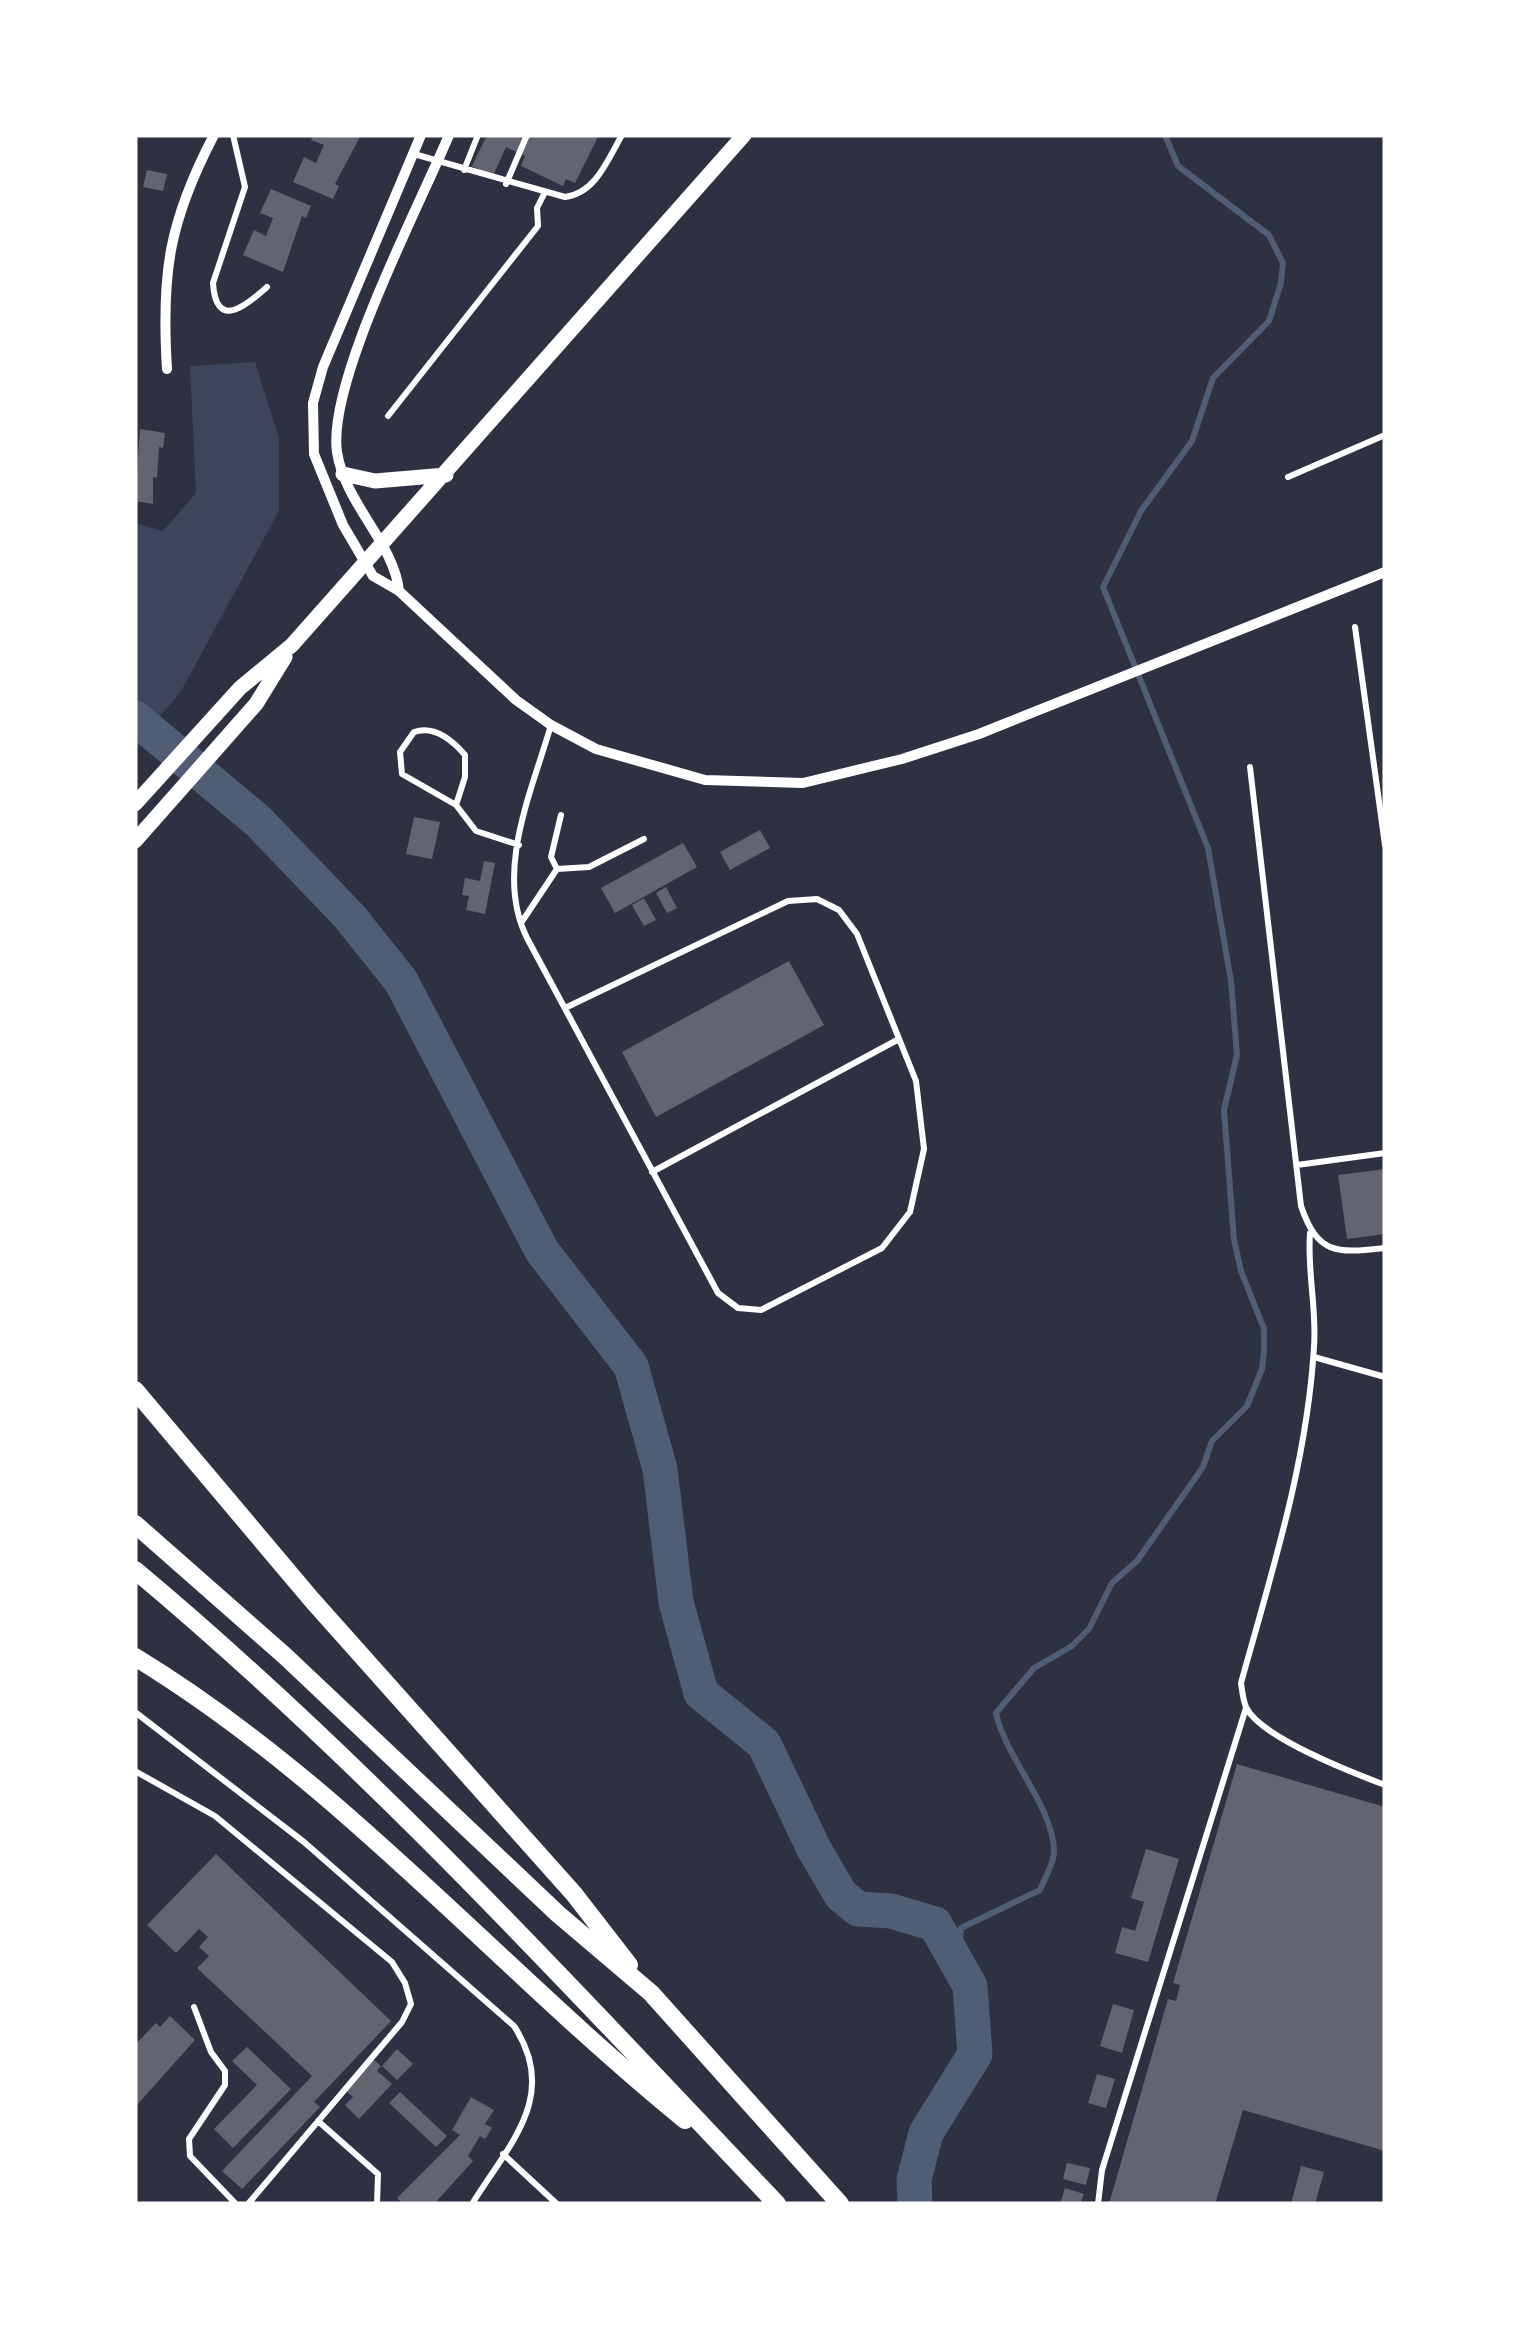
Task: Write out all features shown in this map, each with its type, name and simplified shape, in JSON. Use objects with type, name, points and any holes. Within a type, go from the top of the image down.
[{"type":"main road","points":[[135,804],[240,688],[292,645],[381,548],[500,406],[744,135]]},
{"type":"main road","points":[[343,474],[375,482],[446,475]]},
{"type":"main road","points":[[135,841],[256,704],[292,645]]},
{"type":"main road","points":[[135,1390],[312,1600],[574,1894],[651,1994],[840,2204]]},
{"type":"main road","points":[[135,1524],[285,1656],[558,1914],[651,1994]]},
{"type":"main road","points":[[135,1570],[324,1741],[525,1938],[777,2204]]},
{"type":"main road","points":[[135,1656],[234,1720],[304,1775],[653,2094],[740,2164]]},
{"type":"street","points":[[167,369],[163,302],[167,250],[186,194],[214,135]]},
{"type":"street","points":[[421,135],[323,366],[313,403],[311,431],[322,479],[364,565],[382,585],[399,591],[516,700],[551,726],[596,749],[705,780],[803,783],[902,760],[1385,572]]},
{"type":"street","points":[[399,591],[343,474],[337,450],[340,395],[449,135]]},
{"type":"lane","points":[[233,135],[246,187],[212,283],[214,297],[219,306],[233,312],[244,308],[266,287]]},
{"type":"lane","points":[[464,170],[478,135]]},
{"type":"lane","points":[[506,184],[527,135]]},
{"type":"lane","points":[[413,154],[544,194],[578,195],[594,182],[622,135]]},
{"type":"lane","points":[[388,416],[538,226],[537,208],[544,194]]},
{"type":"lane","points":[[1288,477],[1385,435]]},
{"type":"lane","points":[[1355,627],[1385,845]]},
{"type":"lane","points":[[551,726],[519,844],[514,899],[520,924],[652,1172],[718,1293],[738,1308],[762,1310],[882,1248],[910,1212],[924,1149],[916,1080],[857,934],[839,910],[817,899],[788,901],[565,1008]]},
{"type":"lane","points":[[456,805],[466,777],[466,756],[453,741],[431,730],[414,732],[400,752],[402,774],[456,805],[476,831],[519,844]]},
{"type":"lane","points":[[1098,2204],[1102,2170],[1246,1708],[1241,1683],[1302,1465],[1314,1357],[1310,1232],[1302,1206],[1250,767]]},
{"type":"lane","points":[[557,869],[552,857],[561,815]]},
{"type":"lane","points":[[557,869],[589,867],[644,838]]},
{"type":"lane","points":[[520,924],[557,869]]},
{"type":"lane","points":[[652,1172],[899,1039]]},
{"type":"lane","points":[[1297,1164],[1385,1154]]},
{"type":"lane","points":[[1310,1232],[1329,1249],[1345,1252],[1385,1248]]},
{"type":"lane","points":[[1314,1357],[1385,1377]]},
{"type":"lane","points":[[1246,1708],[1261,1724],[1312,1753],[1385,1785]]},
{"type":"lane","points":[[135,1712],[304,1842],[514,2026],[528,2048],[534,2073],[531,2105],[472,2204]]},
{"type":"lane","points":[[135,1771],[215,1816],[392,1962],[406,1982],[411,2004],[402,2022],[248,2204]]},
{"type":"lane","points":[[194,2006],[211,2052],[225,2071],[226,2085],[189,2139],[190,2156],[236,2204]]},
{"type":"lane","points":[[318,2121],[378,2174],[377,2204]]},
{"type":"lane","points":[[503,2154],[557,2204]]},
{"type":"shaded area","points":[[255,362],[279,438],[279,511],[180,693],[135,745],[135,523],[163,531],[196,493],[190,366]]},
{"type":"building","points":[[314,135],[361,135],[335,184],[339,186],[333,199],[293,182],[304,157],[316,163],[324,145],[311,140]]},
{"type":"building","points":[[487,135],[599,135],[575,183],[566,179],[563,186],[521,166],[525,156],[506,147],[493,176],[472,166]]},
{"type":"building","points":[[147,170],[167,174],[163,191],[143,187]]},
{"type":"building","points":[[271,189],[311,206],[306,218],[302,216],[283,272],[243,255],[254,230],[266,236],[273,218],[260,213]]},
{"type":"building","points":[[140,429],[165,433],[163,448],[159,447],[157,478],[153,477],[153,504],[135,501]]},
{"type":"building","points":[[414,817],[440,822],[432,859],[406,854]]},
{"type":"building","points":[[760,830],[770,848],[730,870],[720,852]]},
{"type":"building","points":[[683,843],[697,867],[615,913],[601,888]]},
{"type":"building","points":[[484,861],[495,863],[485,914],[466,910],[469,896],[462,895],[465,878],[480,881]]},
{"type":"building","points":[[666,887],[677,908],[667,913],[656,893]]},
{"type":"building","points":[[644,898],[656,920],[644,926],[632,905]]},
{"type":"building","points":[[789,961],[824,1025],[656,1117],[622,1052]]},
{"type":"building","points":[[1385,1169],[1385,1234],[1347,1239],[1338,1175]]},
{"type":"building","points":[[1237,1764],[1385,1807],[1385,2151],[1243,2110],[1215,2204],[1109,2204],[1168,1999],[1176,2001],[1180,1985],[1173,1983]]},
{"type":"building","points":[[1146,1849],[1179,1859],[1148,1962],[1115,1953],[1122,1927],[1135,1931],[1144,1902],[1131,1898]]},
{"type":"building","points":[[216,1854],[391,2021],[314,2102],[320,2107],[242,2189],[222,2171],[312,2076],[197,1968],[209,1956],[199,1947],[208,1937],[199,1929],[176,1953],[147,1925]]},
{"type":"building","points":[[1113,2004],[1134,2010],[1122,2053],[1100,2046]]},
{"type":"building","points":[[170,2016],[195,2040],[137,2105],[135,2045],[156,2023],[160,2027]]},
{"type":"building","points":[[247,2047],[291,2089],[233,2148],[214,2129],[257,2085],[232,2061]]},
{"type":"building","points":[[397,2049],[413,2064],[397,2080],[382,2066]]},
{"type":"building","points":[[374,2060],[381,2066],[377,2071],[392,2084],[359,2119],[345,2105],[353,2097],[344,2089]]},
{"type":"building","points":[[1097,2074],[1115,2079],[1106,2108],[1088,2103]]},
{"type":"building","points":[[400,2092],[447,2136],[436,2147],[389,2103]]},
{"type":"building","points":[[471,2097],[494,2110],[485,2124],[492,2128],[485,2139],[480,2136],[468,2156],[473,2161],[434,2204],[403,2204],[397,2198],[460,2135],[452,2130]]},
{"type":"building","points":[[1067,2163],[1090,2168],[1086,2185],[1063,2179]]},
{"type":"building","points":[[1301,2166],[1324,2172],[1315,2204],[1291,2204]]},
{"type":"building","points":[[1065,2188],[1084,2194],[1080,2204],[1060,2204]]},
{"type":"waterway","points":[[958,1965],[961,1928],[1040,1890],[1054,1857],[1046,1817],[1009,1747],[996,1713],[1034,1668],[1072,1646],[1089,1629],[1112,1583],[1137,1561],[1203,1467],[1212,1441],[1247,1406],[1262,1369],[1264,1329],[1241,1271],[1234,1240],[1224,1110],[1237,1055],[1231,981],[1208,848],[1103,587],[1141,511],[1192,441],[1213,378],[1269,321],[1283,263],[1269,235],[1178,166],[1165,135]]},
{"type":"waterway","points":[[135,718],[258,821],[349,916],[401,981],[542,1251],[631,1366],[660,1469],[676,1602],[701,1693],[764,1744],[814,1849],[841,1895],[858,1909],[891,1911],[935,1924],[970,1986],[975,2054],[926,2133],[914,2180],[915,2204]]}]
